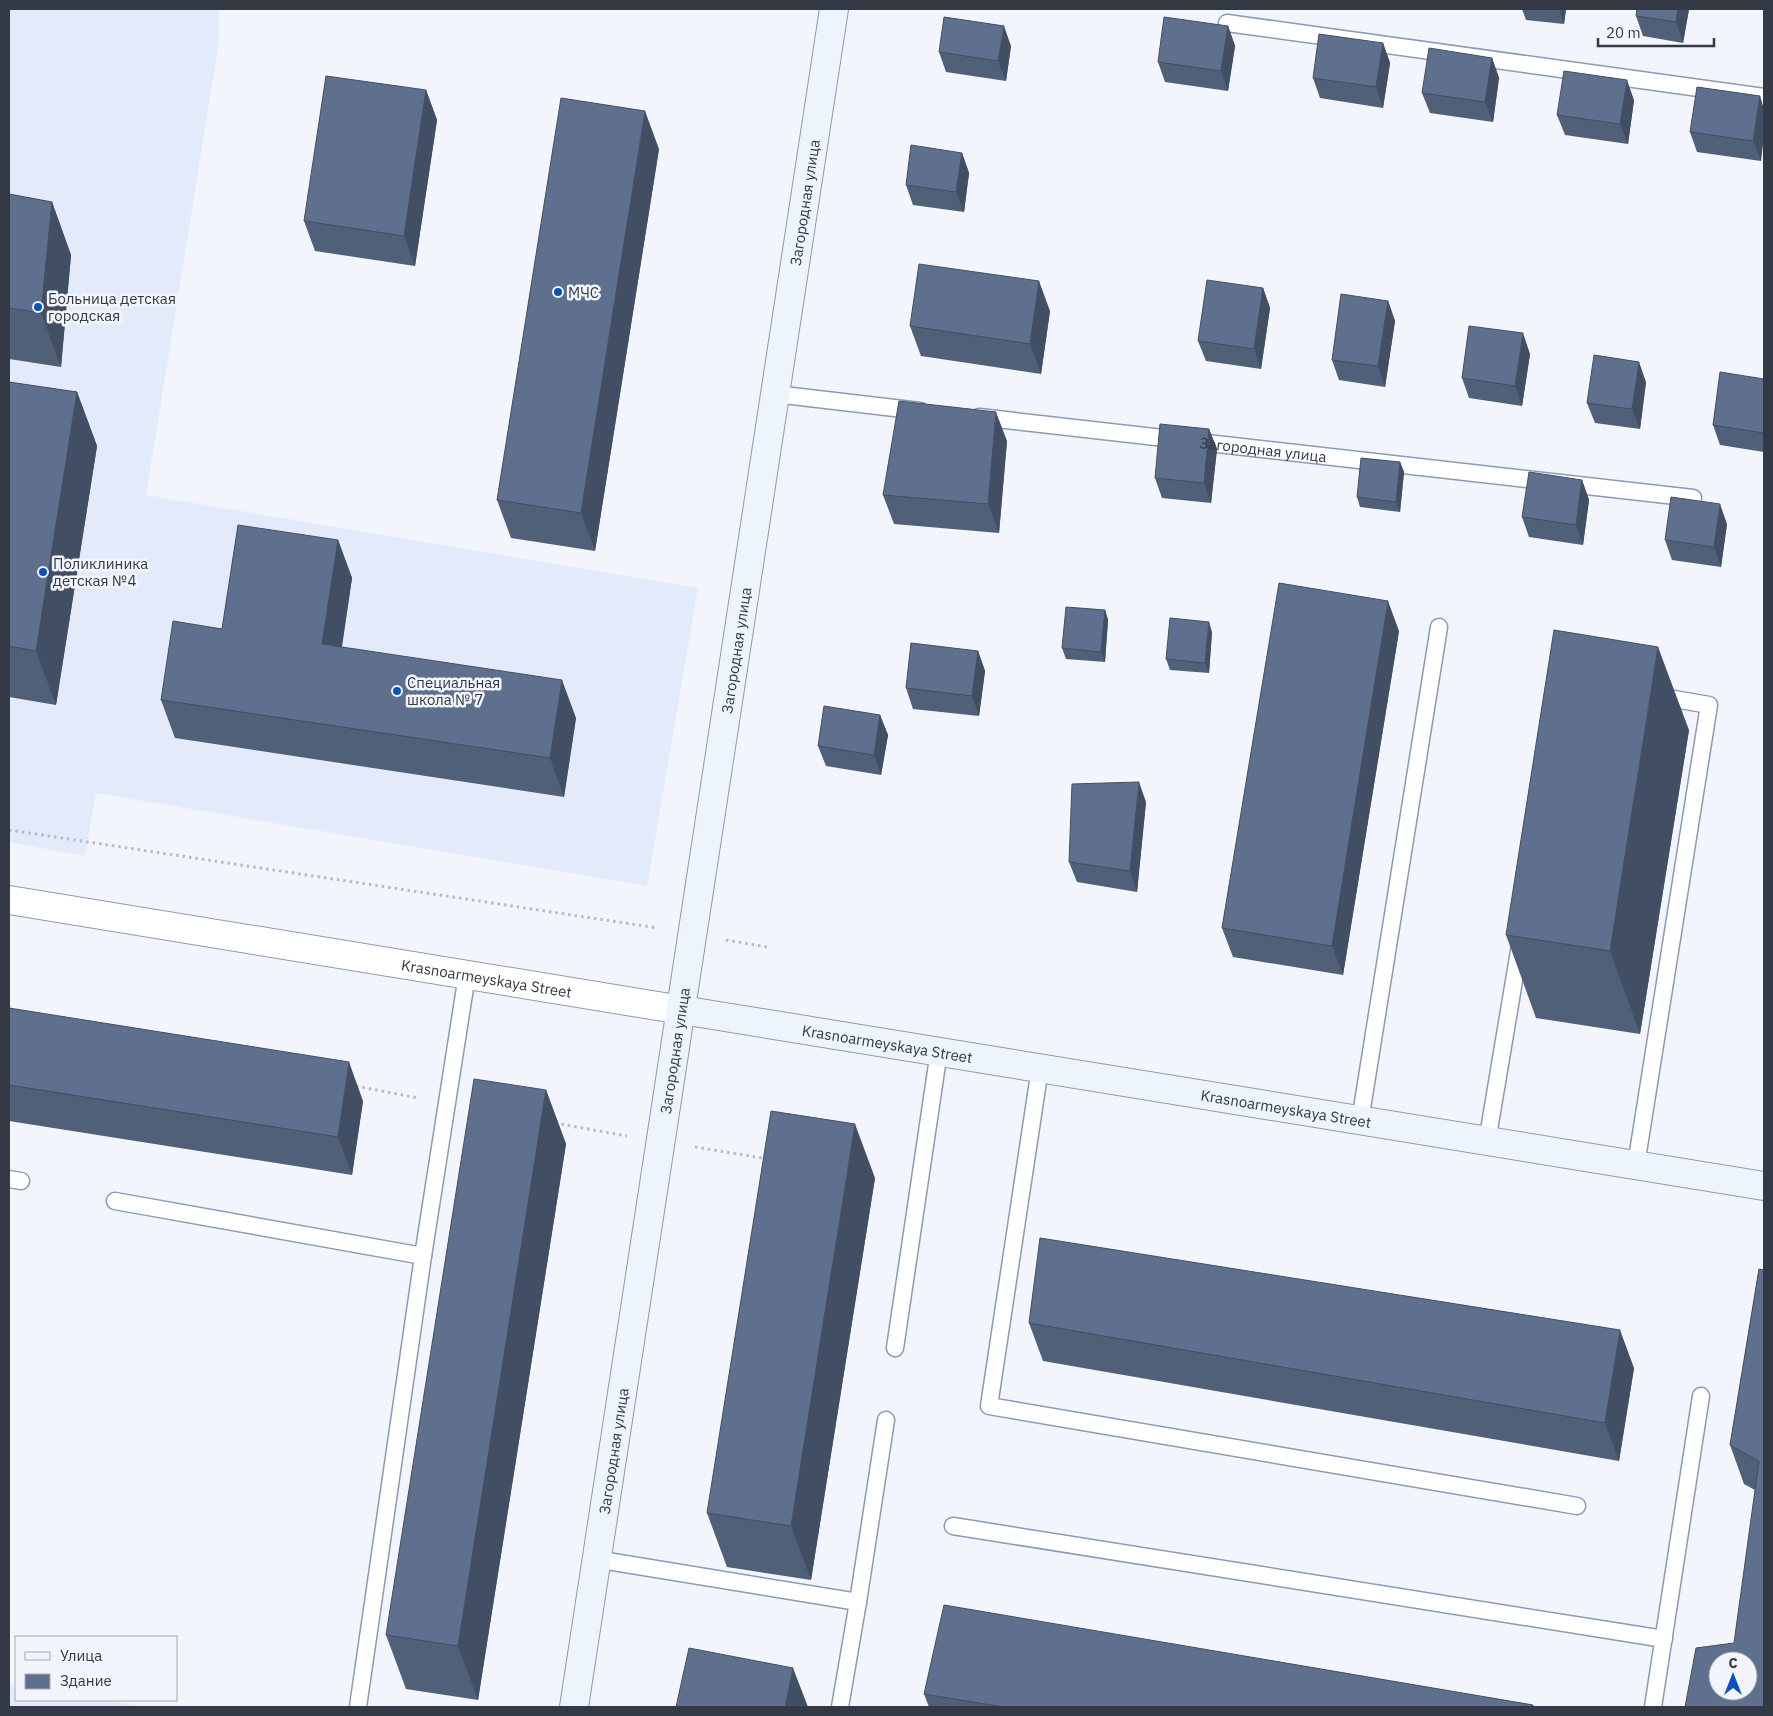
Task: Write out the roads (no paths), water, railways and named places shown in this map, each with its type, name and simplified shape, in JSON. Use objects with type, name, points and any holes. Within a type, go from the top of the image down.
[{"type":"main road","name":"Загородная улица","points":[[574,1707],[834,9]]},
{"type":"main road","name":"Krasnoarmeyskaya Street","points":[[682,1010],[1764,1186]]},
{"type":"street","name":"Krasnoarmeyskaya Street","points":[[9,900],[682,1010]]},
{"type":"lane","points":[[1227,23],[1764,97]]},
{"type":"lane","points":[[775,394],[933,412]]},
{"type":"lane","name":"Загородная улица","points":[[963,416],[1693,498]]},
{"type":"lane","points":[[1360,1121],[1439,627]]},
{"type":"lane","points":[[1636,1166],[1709,705],[1641,693]]},
{"type":"lane","points":[[1487,1142],[1523,926]]},
{"type":"lane","points":[[358,1707],[423,1256],[467,975]]},
{"type":"lane","points":[[895,1348],[939,1051]]},
{"type":"lane","points":[[1040,1068],[989,1406],[1577,1506]]},
{"type":"lane","points":[[115,1200],[423,1256]]},
{"type":"lane","points":[[1653,1707],[1701,1396]]},
{"type":"lane","points":[[840,1707],[886,1420]]},
{"type":"lane","points":[[953,1526],[1664,1639]]},
{"type":"lane","points":[[595,1560],[858,1602]]},
{"type":"place","name":"МЧС","points":[[558,292]]},
{"type":"place","name":"Больница детская городская","points":[[38,307]]},
{"type":"place","name":"Поликлиника детская №4","points":[[43,572]]},
{"type":"place","name":"Специальная школа № 7","points":[[397,691]]}]
